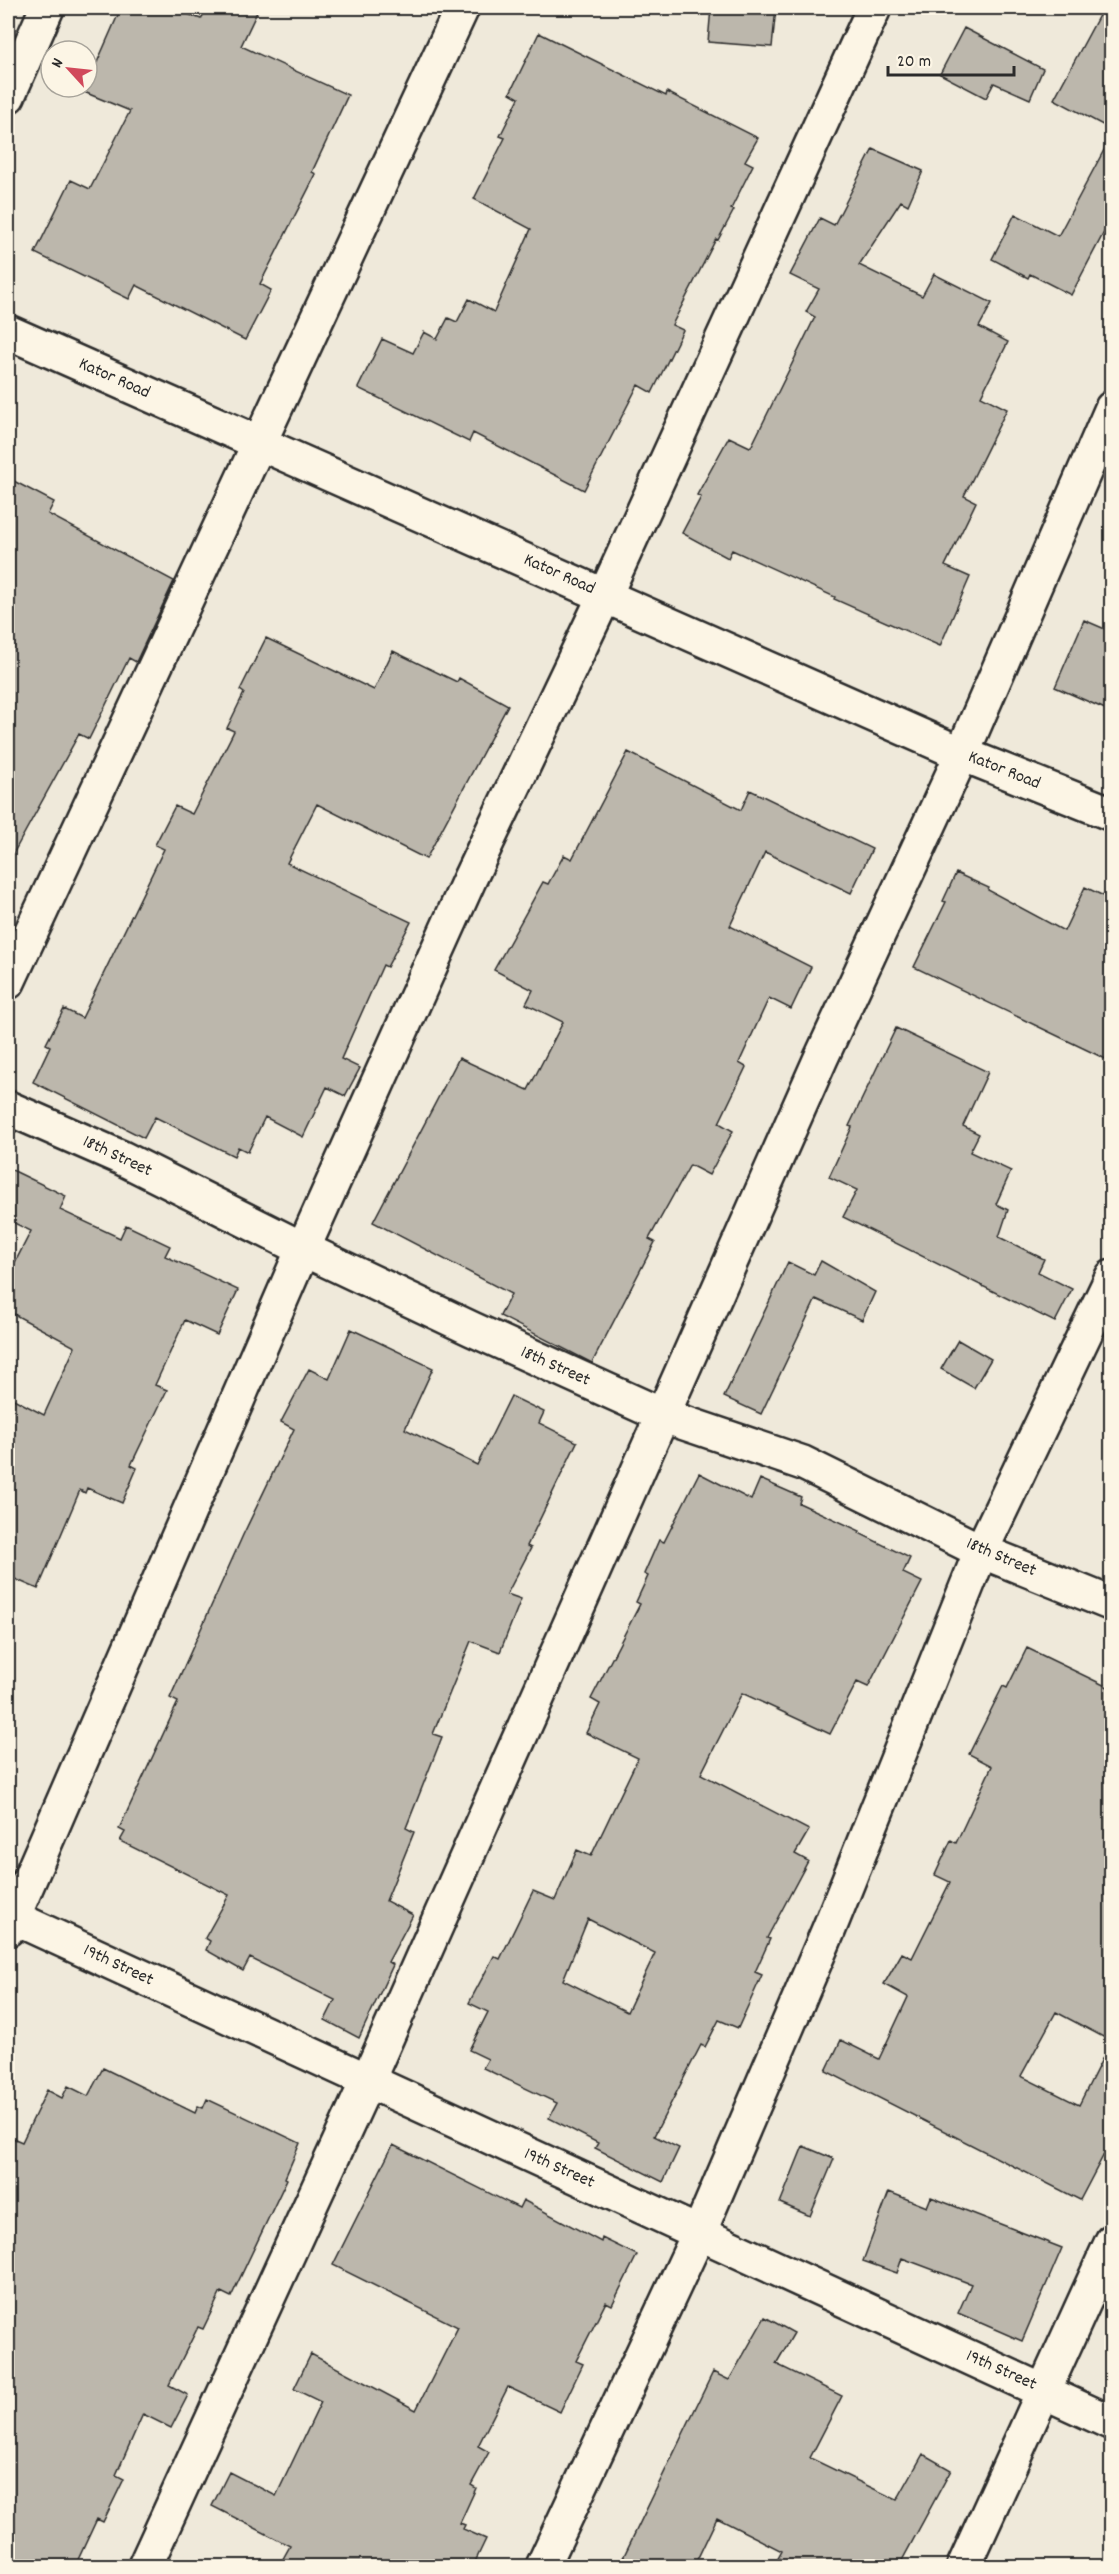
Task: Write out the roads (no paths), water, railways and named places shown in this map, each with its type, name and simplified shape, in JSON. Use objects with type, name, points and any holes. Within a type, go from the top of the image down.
[{"type":"street","points":[[8,96],[47,8]]},
{"type":"street","points":[[8,982],[261,444],[462,8]]},
{"type":"street","points":[[9,1920],[303,1249],[470,878],[605,595],[874,8]]},
{"type":"street","name":"Kator Road","points":[[8,332],[962,754],[1112,814]]},
{"type":"street","points":[[145,2566],[367,2082],[821,1058],[962,754],[1112,408]]},
{"type":"street","name":"18th Street","points":[[8,1108],[122,1158],[303,1249],[664,1416],[803,1463],[981,1551],[1112,1604]]},
{"type":"street","points":[[543,2566],[699,2233],[829,1929],[981,1551],[1112,1277]]},
{"type":"street","name":"19th Street","points":[[9,1920],[1112,2422]]},
{"type":"street","points":[[964,2566],[1112,2241]]}]
